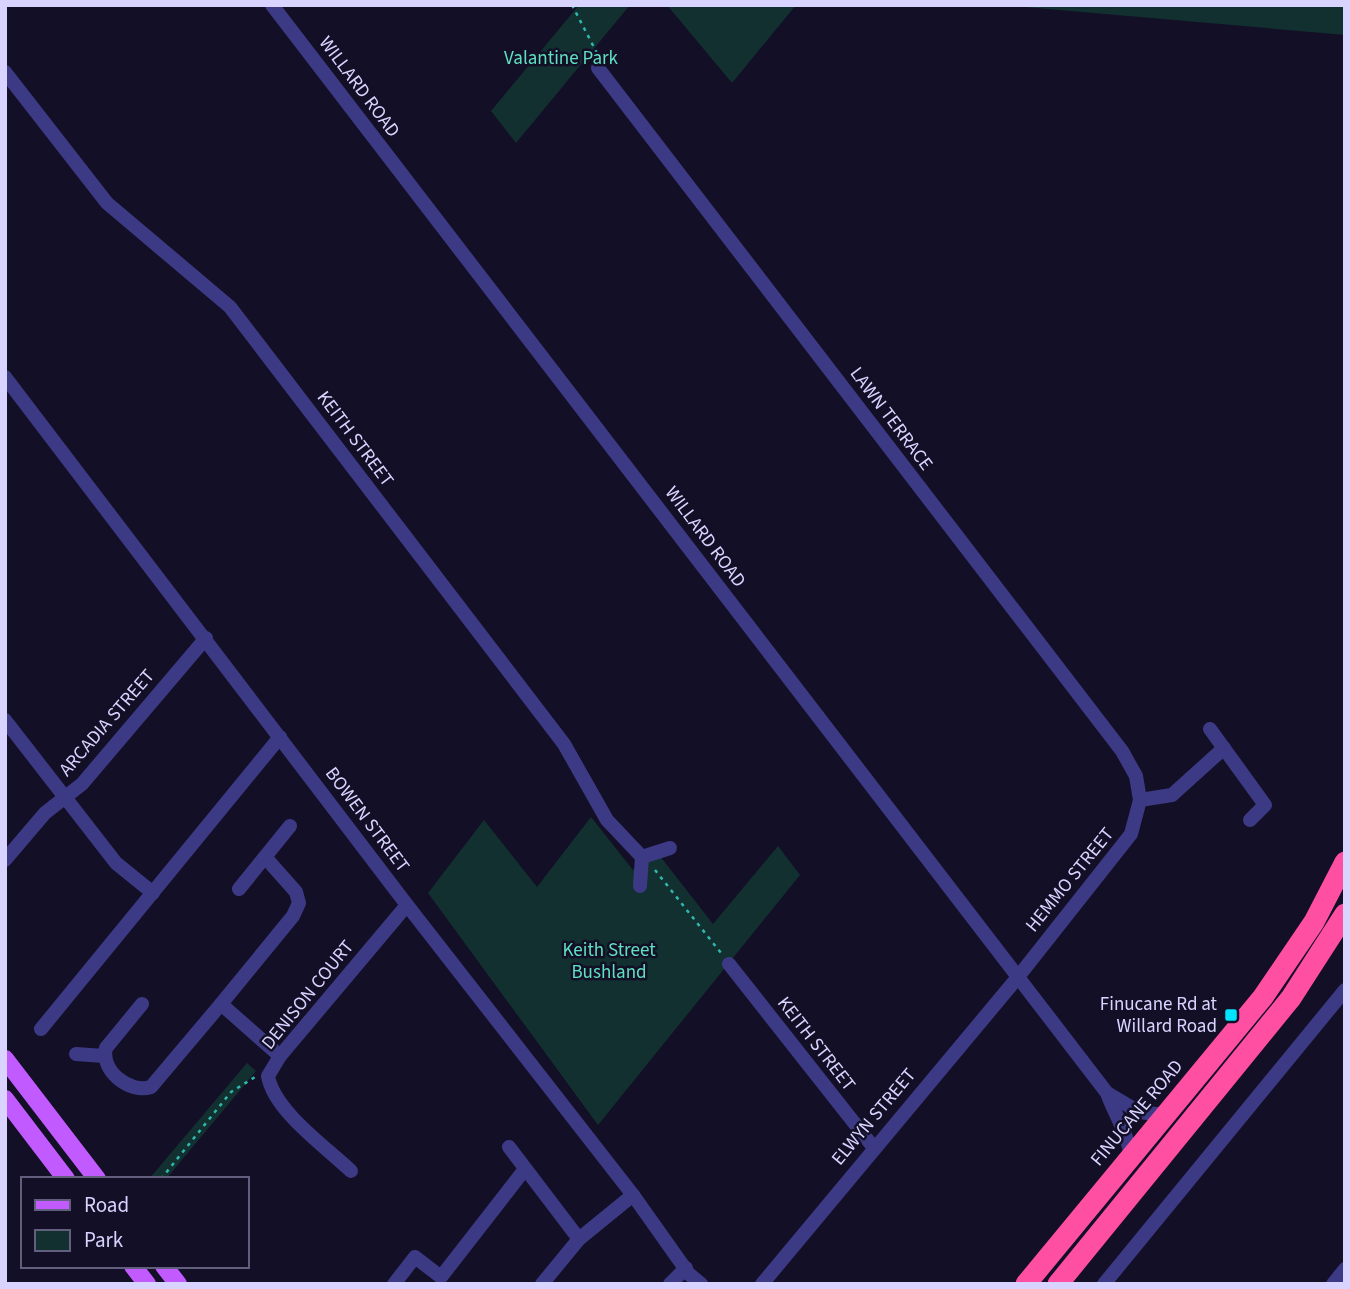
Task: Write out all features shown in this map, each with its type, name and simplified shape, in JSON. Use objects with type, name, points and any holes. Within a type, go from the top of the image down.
[{"type":"highway","name":"FINUCANE ROAD","points":[[1026,1284],[1283,970],[1338,891],[1345,862]]},
{"type":"highway","points":[[1058,1284],[1291,998],[1345,914]]},
{"type":"main road","points":[[5,1059],[95,1177]]},
{"type":"main road","points":[[5,1099],[64,1177]]},
{"type":"main road","points":[[135,1268],[147,1284]]},
{"type":"main road","points":[[166,1268],[178,1284]]},
{"type":"street","name":"WILLARD ROAD","points":[[272,5],[1107,1093],[1125,1130],[1131,1156]]},
{"type":"street","name":"LAWN TERRACE","points":[[598,68],[1122,751],[1136,776],[1140,800]]},
{"type":"street","name":"KEITH STREET","points":[[5,72],[107,203],[230,307],[564,744],[607,820],[642,857]]},
{"type":"street","name":"BOWEN STREET","points":[[5,377],[407,905],[633,1195],[685,1275],[701,1284]]},
{"type":"street","name":"ARCADIA STREET","points":[[5,860],[46,813],[82,784],[206,638]]},
{"type":"street","points":[[5,720],[67,796],[104,848],[153,893]]},
{"type":"street","points":[[1210,729],[1265,805],[1250,820]]},
{"type":"street","points":[[41,1029],[280,737]]},
{"type":"street","points":[[1140,800],[1172,795],[1224,748]]},
{"type":"street","name":"HEMMO STREET","points":[[1017,977],[1131,834],[1140,800]]},
{"type":"street","points":[[239,889],[290,826]]},
{"type":"street","points":[[640,886],[642,857],[670,848]]},
{"type":"street","points":[[142,1004],[106,1048],[104,1056],[107,1064],[127,1087],[142,1090],[151,1087],[293,916],[299,903],[296,891],[265,856]]},
{"type":"street","name":"DENISON COURT","points":[[351,1171],[285,1109],[270,1085],[268,1076],[280,1056],[407,905]]},
{"type":"street","name":"KEITH STREET","points":[[729,964],[874,1148]]},
{"type":"street","name":"ELWYN STREET","points":[[762,1284],[1017,977]]},
{"type":"street","points":[[1104,1284],[1345,990]]},
{"type":"street","points":[[221,1004],[280,1056]]},
{"type":"street","points":[[76,1054],[104,1056]]},
{"type":"street","name":"WILLARD ROAD","points":[[1107,1093],[1139,1112],[1165,1115]]},
{"type":"street","points":[[509,1147],[579,1239]]},
{"type":"street","points":[[394,1284],[415,1257],[441,1277],[525,1170]]},
{"type":"street","points":[[542,1284],[579,1239],[633,1195]]},
{"type":"street","points":[[1333,1284],[1345,1269]]},
{"type":"street","points":[[670,1284],[685,1275]]},
{"type":"path","points":[[572,5],[598,55],[598,68]]},
{"type":"path","points":[[642,857],[729,964]]},
{"type":"path","points":[[163,1177],[231,1092],[251,1077],[268,1076]]},
{"type":"green space","name":"Valantine Park","points":[[579,5],[630,5],[516,143],[491,111]]},
{"type":"green space","points":[[667,5],[796,5],[732,83]]},
{"type":"green space","points":[[1002,5],[1345,5],[1345,35]]},
{"type":"green space","name":"Keith Street Bushland","points":[[591,817],[633,870],[653,847],[713,924],[778,846],[800,875],[598,1125],[428,893],[484,820],[537,887]]},
{"type":"green space","points":[[247,1063],[256,1071],[168,1177],[151,1177]]},
{"type":"place","name":"Finucane Rd at Willard Road","points":[[1231,1015]]}]
